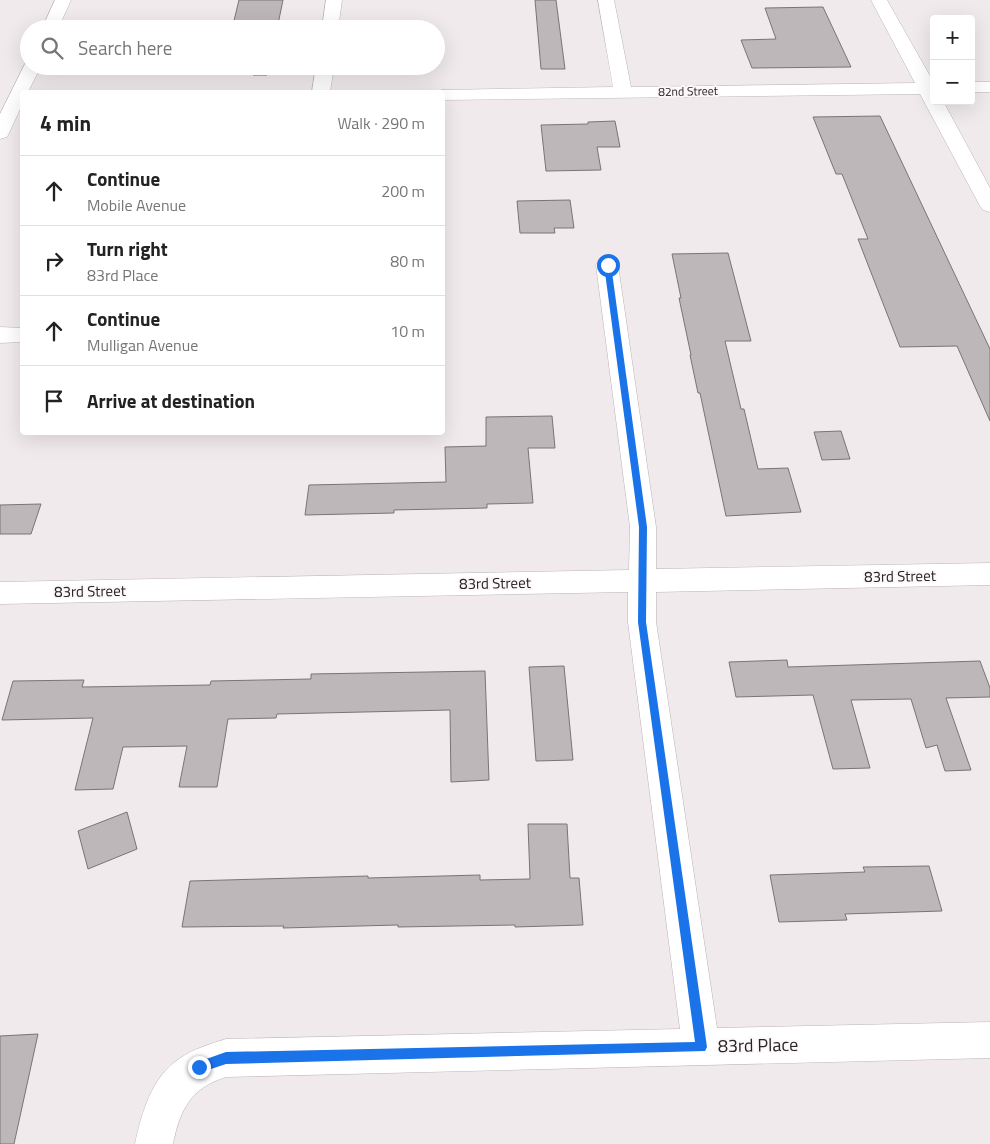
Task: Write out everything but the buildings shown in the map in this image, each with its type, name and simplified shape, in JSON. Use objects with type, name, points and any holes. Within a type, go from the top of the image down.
[{"type":"street","points":[[54,20],[63,0]]},
{"type":"street","points":[[331,20],[334,0]]},
{"type":"street","points":[[606,0],[623,91]]},
{"type":"street","points":[[879,0],[930,88]]},
{"type":"street","points":[[0,133],[13,100],[27,75]]},
{"type":"street","points":[[321,90],[324,75]]},
{"type":"street","points":[[975,87],[990,87]]},
{"type":"street","name":"82nd Street","points":[[445,95],[930,88]]},
{"type":"street","points":[[939,105],[990,206]]},
{"type":"street","points":[[608,265],[643,527],[642,622],[701,1047]]},
{"type":"street","points":[[0,335],[20,335]]},
{"type":"street","name":"83rd Street","points":[[0,593],[990,574]]},
{"type":"street","name":"83rd Place","points":[[154,1144],[157,1128],[166,1105],[179,1083],[199,1067],[226,1058],[990,1040]]},
{"type":"route","points":[[199,1067],[226,1058],[701,1047],[642,622],[643,527],[608,265]]}]
